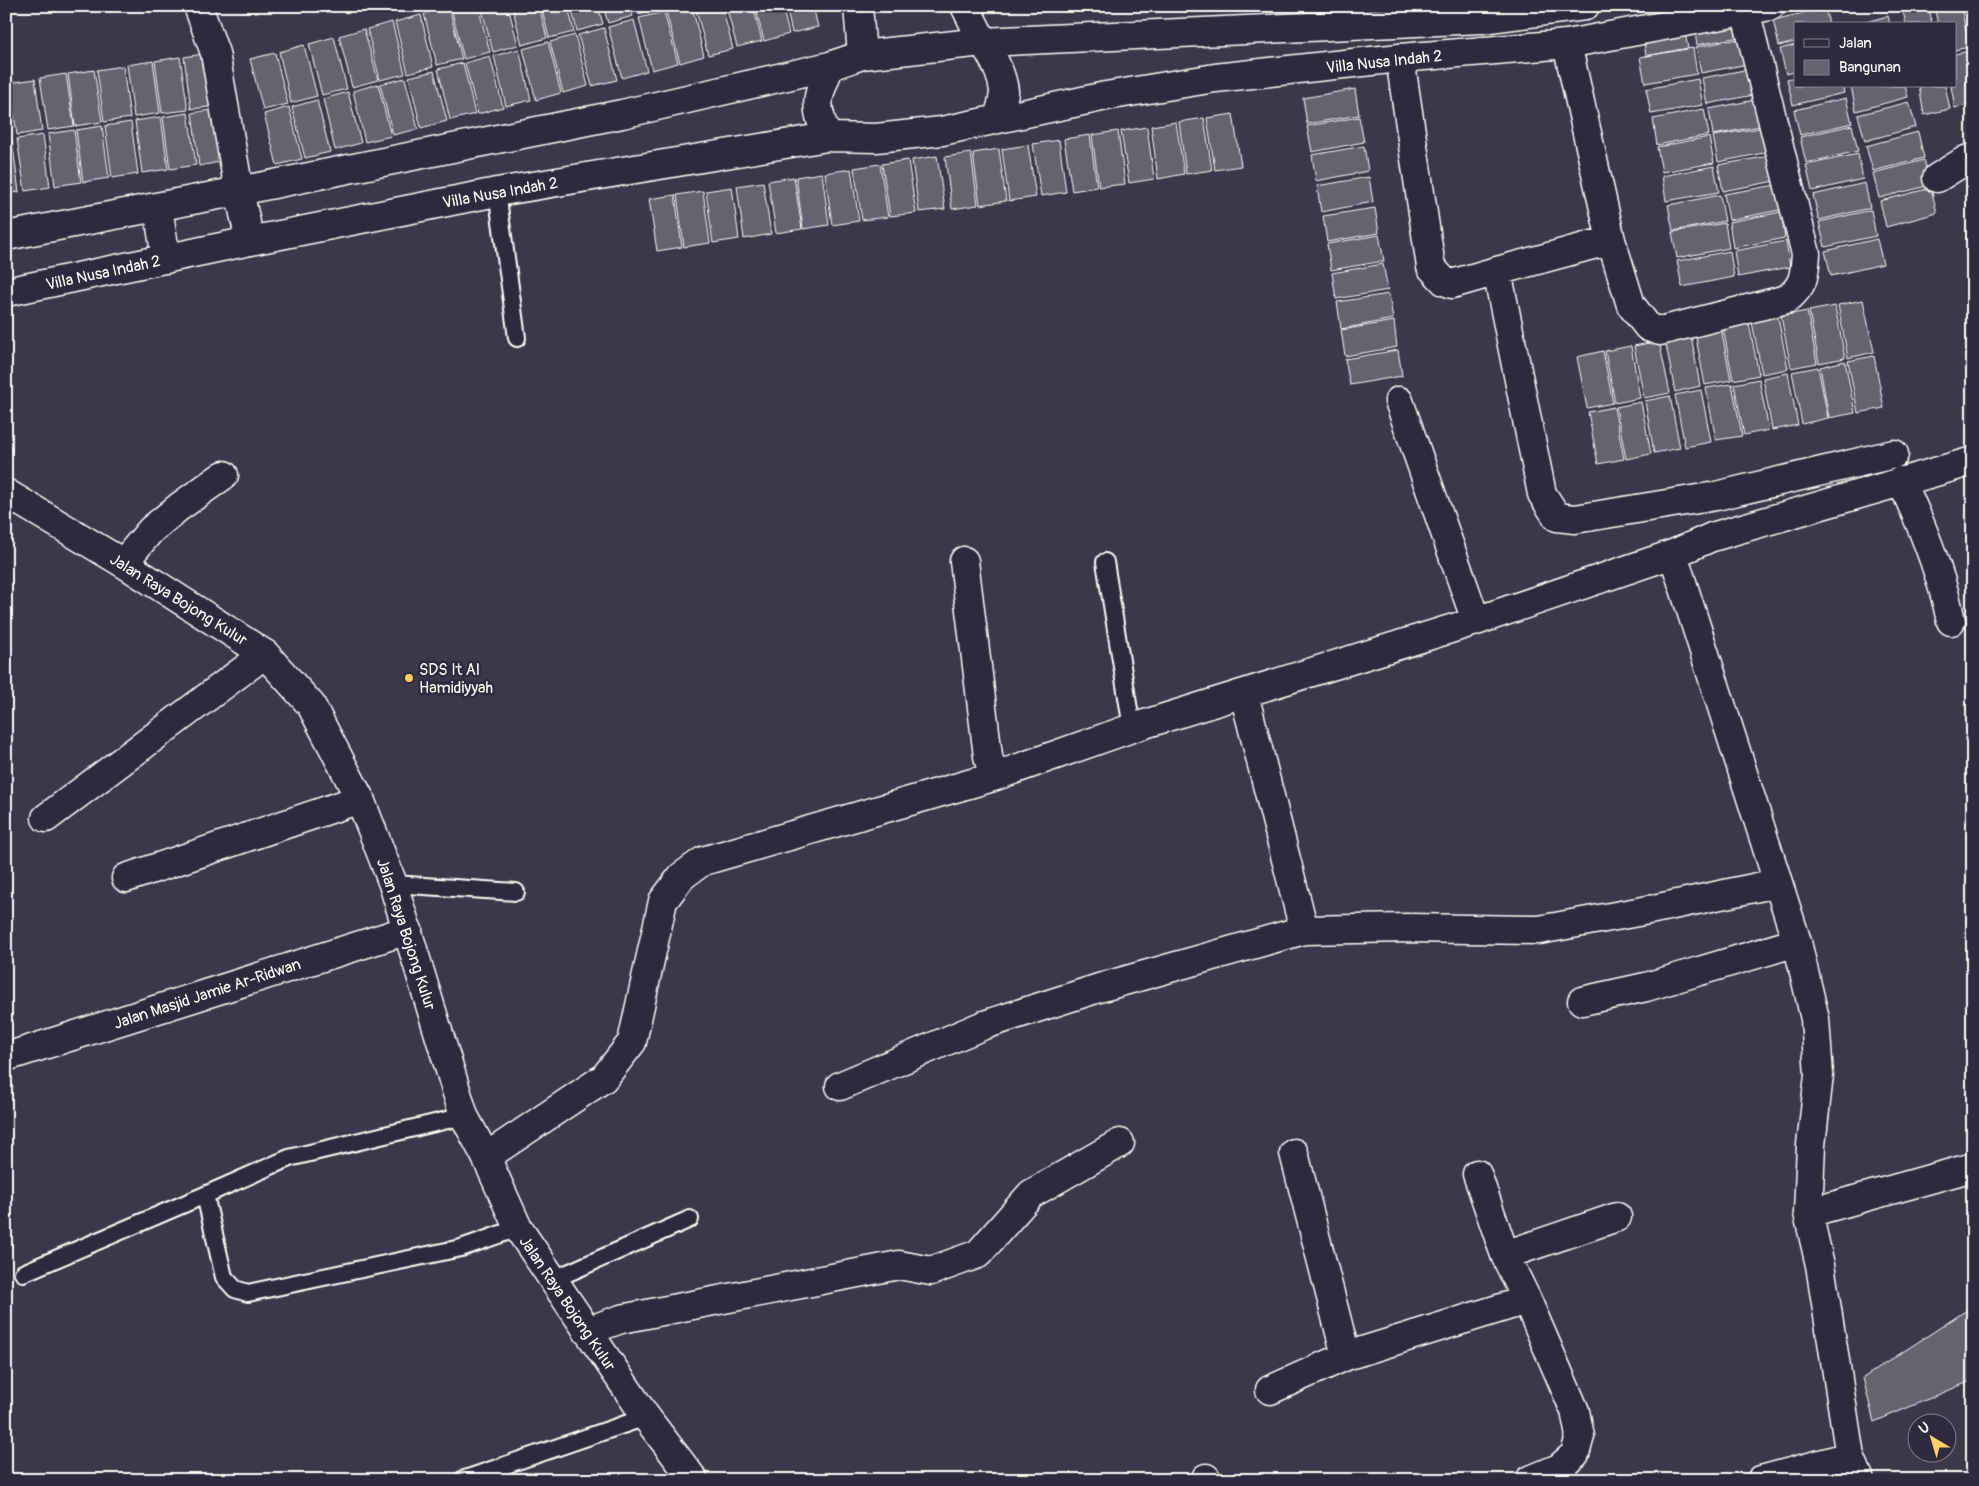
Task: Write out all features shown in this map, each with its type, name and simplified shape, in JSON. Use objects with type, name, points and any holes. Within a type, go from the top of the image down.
[{"type":"street","points":[[198,6],[215,53],[239,192],[250,240]]},
{"type":"street","points":[[858,6],[862,55]]},
{"type":"street","points":[[965,6],[983,42],[994,58],[1000,75],[1004,92],[998,118]]},
{"type":"street","points":[[6,236],[239,192],[622,114],[830,66],[862,55],[983,42],[1585,6]]},
{"type":"street","points":[[1567,44],[1611,240],[1631,305],[1648,326],[1660,331],[1787,299],[1797,290],[1804,279],[1806,254],[1754,8]]},
{"type":"street","name":"Villa Nusa Indah 2","points":[[6,292],[250,240],[497,192],[827,137],[876,138],[933,132],[1106,96],[1215,78],[1400,58],[1567,44],[1705,12],[1754,8]]},
{"type":"street","points":[[1400,58],[1431,267],[1444,281],[1452,284],[1611,240]]},
{"type":"street","points":[[827,137],[818,115],[818,97],[830,66]]},
{"type":"street","points":[[1937,178],[1966,160],[1973,158]]},
{"type":"street","points":[[158,207],[166,259]]},
{"type":"street","points":[[1497,271],[1542,494],[1557,517],[1576,518],[1716,496],[1894,454]]},
{"type":"street","points":[[1399,401],[1476,621]]},
{"type":"street","points":[[486,1157],[604,1078],[632,1042],[662,901],[682,876],[703,861],[993,777],[1132,728],[1476,621],[1673,554],[1712,537],[1973,462]]},
{"type":"street","points":[[124,563],[151,530],[179,507],[224,475]]},
{"type":"street","points":[[1901,482],[1921,523],[1933,556],[1945,590],[1951,621]]},
{"type":"street","name":"Jalan Raya Bojong Kulur","points":[[6,493],[124,563],[265,654],[311,705],[360,799],[393,884],[464,1116],[486,1157],[518,1228],[586,1332],[646,1417],[694,1480]]},
{"type":"street","points":[[1673,554],[1796,942],[1816,1019],[1819,1075],[1808,1213],[1820,1264],[1855,1468],[1762,1480]]},
{"type":"street","points":[[964,561],[988,756],[993,777]]},
{"type":"street","points":[[46,818],[265,654]]},
{"type":"street","points":[[1244,694],[1304,930]]},
{"type":"street","points":[[126,878],[360,799]]},
{"type":"street","points":[[840,1086],[984,1025],[1099,988],[1304,930],[1408,928],[1539,930],[1654,909],[1777,883]]},
{"type":"street","name":"Jalan Masjid Jamie Ar-Ridwan","points":[[6,1057],[408,930]]},
{"type":"street","points":[[1582,1001],[1646,987],[1796,942]]},
{"type":"street","points":[[586,1332],[621,1319],[899,1265],[931,1271],[978,1254],[1031,1194],[1120,1142]]},
{"type":"street","points":[[1294,1153],[1346,1356]]},
{"type":"street","points":[[1808,1213],[1973,1167]]},
{"type":"street","points":[[1478,1174],[1505,1255],[1527,1300],[1575,1411],[1580,1436],[1575,1454],[1559,1468],[1530,1480]]},
{"type":"street","points":[[1505,1255],[1617,1217]]},
{"type":"street","points":[[1270,1390],[1346,1356],[1527,1300]]},
{"type":"lane","points":[[497,192],[517,338]]},
{"type":"lane","points":[[1105,562],[1132,728]]},
{"type":"lane","points":[[393,884],[516,892]]},
{"type":"lane","points":[[23,1273],[289,1158],[464,1116]]},
{"type":"lane","points":[[205,1195],[224,1277],[234,1289],[248,1293],[461,1248],[518,1228]]},
{"type":"lane","points":[[552,1280],[690,1219]]},
{"type":"lane","points":[[462,1480],[646,1417]]},
{"type":"building","points":[[456,6],[478,6],[490,52],[464,59],[451,8]]},
{"type":"building","points":[[481,6],[508,6],[518,45],[493,52]]},
{"type":"building","points":[[512,6],[539,6],[547,38],[522,45]]},
{"type":"building","points":[[541,6],[568,6],[574,32],[549,38]]},
{"type":"building","points":[[571,6],[598,6],[603,24],[577,31]]},
{"type":"building","points":[[603,6],[631,6],[633,16],[608,23]]},
{"type":"building","points":[[636,6],[663,6],[663,8],[638,14]]},
{"type":"building","points":[[692,6],[704,56],[680,63],[666,12]]},
{"type":"building","points":[[695,6],[722,6],[733,49],[708,55]]},
{"type":"building","points":[[726,6],[753,6],[762,41],[737,47]]},
{"type":"building","points":[[755,6],[782,6],[789,34],[764,41]]},
{"type":"building","points":[[786,6],[813,6],[818,27],[792,33]]},
{"type":"building","points":[[1929,6],[1932,22],[1906,22],[1902,8]]},
{"type":"building","points":[[1934,6],[1961,6],[1969,47],[1956,50],[1956,22],[1938,22]]},
{"type":"building","points":[[1967,6],[1973,6],[1973,40]]},
{"type":"building","points":[[449,7],[462,59],[437,65],[424,14]]},
{"type":"building","points":[[1825,8],[1828,22],[1794,22],[1794,42],[1779,46],[1773,20]]},
{"type":"building","points":[[664,12],[678,63],[652,70],[639,18]]},
{"type":"building","points":[[1740,13],[1744,36],[1697,45],[1693,22]]},
{"type":"building","points":[[421,15],[433,67],[408,73],[395,22]]},
{"type":"building","points":[[1888,16],[1890,22],[1866,22]]},
{"type":"building","points":[[634,20],[647,71],[622,78],[608,27]]},
{"type":"building","points":[[392,22],[405,74],[380,80],[367,29]]},
{"type":"building","points":[[604,28],[617,80],[592,86],[578,35]]},
{"type":"building","points":[[1684,28],[1688,48],[1646,56],[1643,35]]},
{"type":"building","points":[[364,29],[378,80],[352,87],[339,36]]},
{"type":"building","points":[[575,35],[588,86],[563,93],[550,42]]},
{"type":"building","points":[[334,37],[347,89],[322,95],[309,44]]},
{"type":"building","points":[[1749,37],[1753,63],[1701,73],[1696,47]]},
{"type":"building","points":[[548,42],[561,93],[536,100],[523,49]]},
{"type":"building","points":[[304,45],[317,96],[291,103],[279,52]]},
{"type":"building","points":[[1794,45],[1794,72],[1786,74],[1780,49]]},
{"type":"building","points":[[1693,48],[1697,74],[1645,83],[1640,57]]},
{"type":"building","points":[[519,49],[531,100],[506,106],[494,56]]},
{"type":"building","points":[[1970,51],[1973,65],[1973,104],[1955,108],[1951,88],[1956,88],[1956,54]]},
{"type":"building","points":[[210,53],[217,106],[191,109],[184,57]]},
{"type":"building","points":[[275,53],[288,104],[263,110],[250,59]]},
{"type":"building","points":[[490,56],[503,107],[478,114],[465,63]]},
{"type":"building","points":[[180,57],[188,110],[162,113],[155,61]]},
{"type":"building","points":[[153,61],[160,113],[134,117],[127,65]]},
{"type":"building","points":[[463,63],[475,114],[450,120],[438,69]]},
{"type":"building","points":[[123,66],[130,118],[104,122],[97,70]]},
{"type":"building","points":[[1755,68],[1759,94],[1707,104],[1702,78]]},
{"type":"building","points":[[94,70],[102,122],[75,126],[68,74]]},
{"type":"building","points":[[434,71],[447,121],[421,128],[409,77]]},
{"type":"building","points":[[66,74],[74,126],[48,130],[40,78]]},
{"type":"building","points":[[1794,77],[1794,88],[1843,88],[1844,93],[1793,105],[1787,79]]},
{"type":"building","points":[[405,78],[418,129],[393,135],[380,84]]},
{"type":"building","points":[[35,79],[42,131],[17,135],[9,83]]},
{"type":"building","points":[[1698,79],[1703,105],[1651,114],[1646,89]]},
{"type":"building","points":[[378,84],[391,136],[365,142],[353,91]]},
{"type":"building","points":[[1851,88],[1906,88],[1908,97],[1856,111]]},
{"type":"building","points":[[1919,88],[1945,88],[1950,109],[1924,115]]},
{"type":"building","points":[[1355,89],[1359,115],[1307,124],[1303,98]]},
{"type":"building","points":[[348,92],[361,143],[335,150],[323,99]]},
{"type":"building","points":[[1846,98],[1852,123],[1800,135],[1794,110]]},
{"type":"building","points":[[6,99],[12,136],[6,137]]},
{"type":"building","points":[[1760,99],[1765,125],[1713,135],[1709,109]]},
{"type":"building","points":[[317,100],[330,152],[305,158],[292,107]]},
{"type":"building","points":[[1909,102],[1916,127],[1865,141],[1858,115]]},
{"type":"building","points":[[289,107],[302,159],[277,165],[264,114]]},
{"type":"building","points":[[217,109],[225,161],[199,166],[192,113]]},
{"type":"building","points":[[1704,109],[1709,135],[1657,145],[1653,119]]},
{"type":"building","points":[[188,113],[196,165],[170,169],[163,117]]},
{"type":"building","points":[[1233,114],[1241,166],[1215,170],[1207,118]]},
{"type":"building","points":[[161,117],[168,169],[142,173],[135,121]]},
{"type":"building","points":[[1359,117],[1364,142],[1312,152],[1307,126]]},
{"type":"building","points":[[1204,118],[1212,170],[1186,174],[1179,122]]},
{"type":"building","points":[[131,122],[138,174],[112,178],[105,126]]},
{"type":"building","points":[[1176,122],[1184,174],[1158,179],[1151,126]]},
{"type":"building","points":[[1852,125],[1858,151],[1806,163],[1800,137]]},
{"type":"building","points":[[102,126],[109,178],[83,182],[76,130]]},
{"type":"building","points":[[1147,127],[1154,179],[1129,183],[1121,131]]},
{"type":"building","points":[[1765,127],[1769,152],[1718,162],[1713,136]]},
{"type":"building","points":[[74,130],[81,182],[55,186],[48,134]]},
{"type":"building","points":[[1118,131],[1125,184],[1099,187],[1092,135]]},
{"type":"building","points":[[1918,132],[1924,158],[1873,171],[1866,146]]},
{"type":"building","points":[[43,135],[50,187],[25,191],[17,139]]},
{"type":"building","points":[[1090,135],[1097,187],[1072,191],[1064,139]]},
{"type":"building","points":[[1709,137],[1714,163],[1662,172],[1657,147]]},
{"type":"building","points":[[12,140],[19,192],[6,194],[6,141]]},
{"type":"building","points":[[1059,140],[1066,192],[1041,196],[1033,144]]},
{"type":"building","points":[[1028,145],[1036,197],[1009,201],[1002,149]]},
{"type":"building","points":[[1364,146],[1368,171],[1316,181],[1312,155]]},
{"type":"building","points":[[999,149],[1006,201],[980,205],[973,153]]},
{"type":"building","points":[[971,153],[978,205],[952,209],[945,157]]},
{"type":"building","points":[[1858,154],[1863,179],[1812,191],[1806,165]]},
{"type":"building","points":[[937,156],[945,209],[919,212],[912,160]]},
{"type":"building","points":[[1770,156],[1775,181],[1723,191],[1718,165]]},
{"type":"building","points":[[908,160],[916,213],[890,216],[882,164]]},
{"type":"building","points":[[1924,160],[1931,185],[1879,198],[1873,173]]},
{"type":"building","points":[[880,164],[888,217],[862,220],[854,168]]},
{"type":"building","points":[[1714,166],[1719,192],[1666,201],[1662,176]]},
{"type":"building","points":[[851,169],[859,221],[832,225],[825,173]]},
{"type":"building","points":[[822,173],[829,225],[803,229],[796,177]]},
{"type":"building","points":[[794,177],[802,229],[776,233],[768,181]]},
{"type":"building","points":[[1369,177],[1373,202],[1321,212],[1317,186]]},
{"type":"building","points":[[763,182],[771,234],[744,239],[737,186]]},
{"type":"building","points":[[1865,183],[1870,208],[1819,220],[1813,195]]},
{"type":"building","points":[[1776,185],[1780,210],[1729,220],[1724,194]]},
{"type":"building","points":[[732,187],[739,239],[713,243],[706,191]]},
{"type":"building","points":[[1931,188],[1937,213],[1886,227],[1880,201]]},
{"type":"building","points":[[703,191],[710,243],[684,247],[677,195]]},
{"type":"building","points":[[675,195],[682,247],[657,251],[649,199]]},
{"type":"building","points":[[1720,195],[1725,221],[1673,231],[1668,205]]},
{"type":"building","points":[[1375,208],[1379,233],[1327,242],[1323,216]]},
{"type":"building","points":[[1871,210],[1876,236],[1825,247],[1819,222]]},
{"type":"building","points":[[1781,212],[1785,238],[1733,248],[1729,222]]},
{"type":"building","points":[[1725,223],[1729,248],[1677,258],[1672,232]]},
{"type":"building","points":[[1379,235],[1384,261],[1331,270],[1327,244]]},
{"type":"building","points":[[1877,239],[1883,264],[1831,276],[1825,251]]},
{"type":"building","points":[[1786,241],[1790,267],[1738,277],[1734,251]]},
{"type":"building","points":[[1730,251],[1734,277],[1682,287],[1677,261]]},
{"type":"building","points":[[1383,264],[1388,290],[1336,299],[1332,273]]},
{"type":"building","points":[[1389,294],[1393,319],[1341,329],[1337,302]]},
{"type":"building","points":[[1863,300],[1874,352],[1848,358],[1838,305]]},
{"type":"building","points":[[1835,306],[1845,358],[1819,363],[1809,311]]},
{"type":"building","points":[[1807,311],[1817,363],[1791,368],[1781,316]]},
{"type":"building","points":[[1778,317],[1788,369],[1762,374],[1752,322]]},
{"type":"building","points":[[1394,321],[1397,347],[1345,356],[1341,330]]},
{"type":"building","points":[[1749,323],[1759,375],[1733,380],[1723,328]]},
{"type":"building","points":[[1721,328],[1731,380],[1705,385],[1695,333]]},
{"type":"building","points":[[1691,335],[1700,386],[1675,392],[1665,339]]},
{"type":"building","points":[[1659,341],[1670,393],[1644,398],[1634,346]]},
{"type":"building","points":[[1631,346],[1640,398],[1615,403],[1605,351]]},
{"type":"building","points":[[1398,350],[1402,376],[1350,385],[1345,359]]},
{"type":"building","points":[[1603,351],[1613,403],[1587,408],[1577,357]]},
{"type":"building","points":[[1874,356],[1884,408],[1858,413],[1848,361]]},
{"type":"building","points":[[1845,361],[1855,413],[1829,418],[1820,367]]},
{"type":"building","points":[[1818,367],[1828,418],[1802,424],[1792,372]]},
{"type":"building","points":[[1788,373],[1798,425],[1772,430],[1763,378]]},
{"type":"building","points":[[1759,379],[1769,430],[1744,435],[1734,384]]},
{"type":"building","points":[[1732,384],[1742,436],[1716,440],[1706,388]]},
{"type":"building","points":[[1701,390],[1711,442],[1685,447],[1675,395]]},
{"type":"building","points":[[1670,396],[1680,448],[1654,453],[1645,401]]},
{"type":"building","points":[[1641,402],[1651,454],[1626,459],[1616,407]]},
{"type":"building","points":[[1614,407],[1624,459],[1598,464],[1588,412]]},
{"type":"building","points":[[1973,1306],[1973,1380],[1874,1422],[1863,1378]]},
{"type":"place","name":"SDS It Al Hamidiyyah","points":[[409,678]]}]
